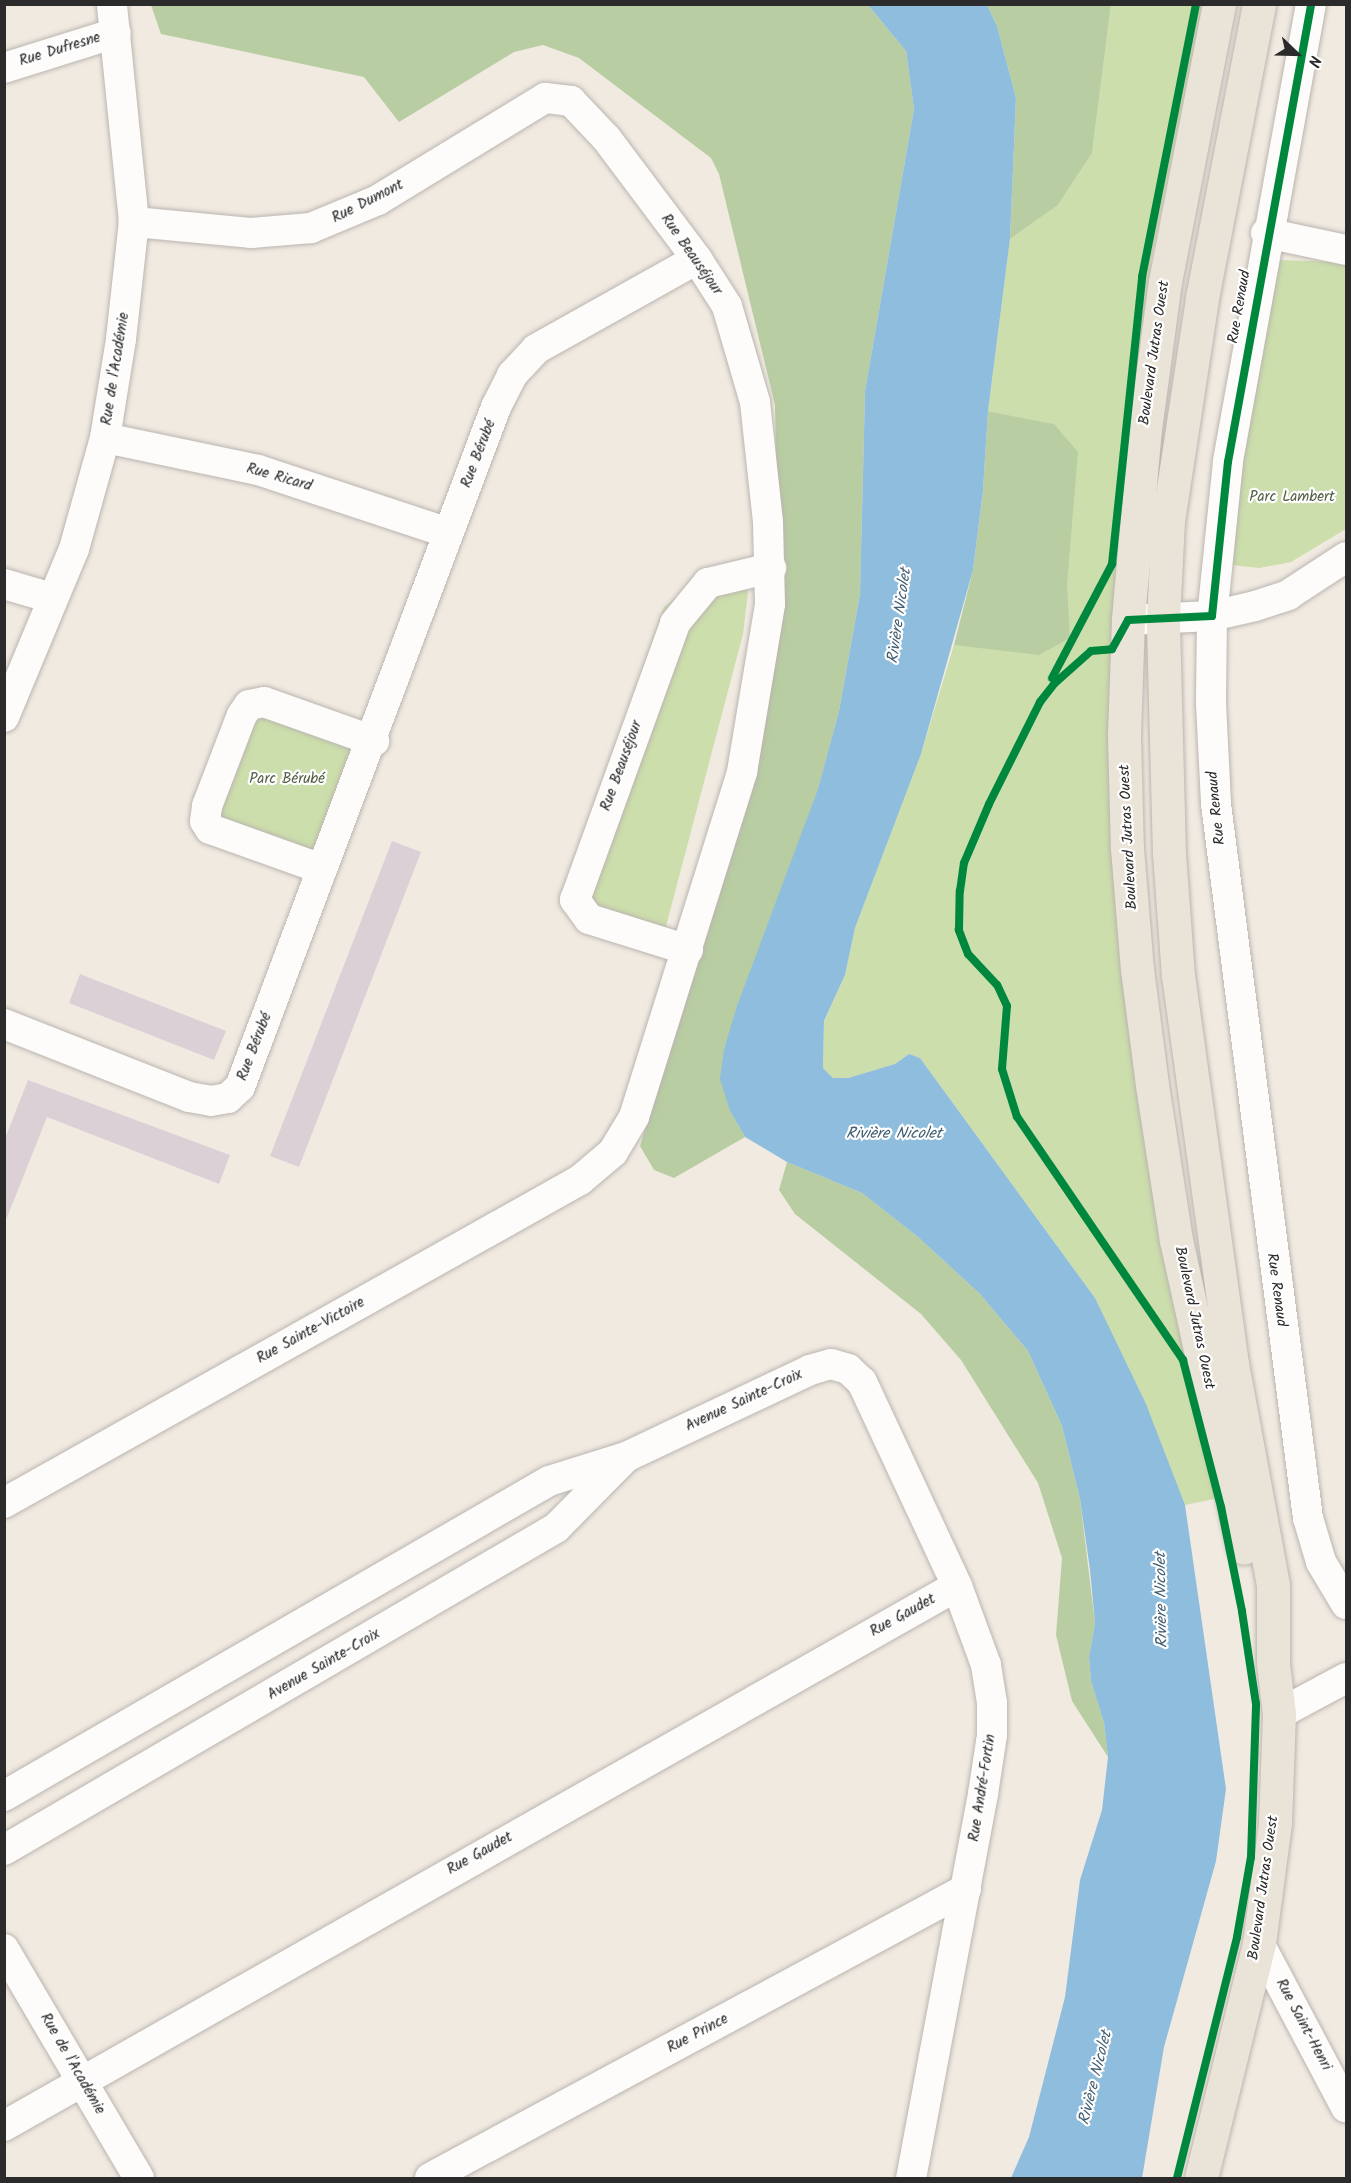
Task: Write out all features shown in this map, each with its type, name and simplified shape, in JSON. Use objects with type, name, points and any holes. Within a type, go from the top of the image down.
[{"type":"main road","name":"Boulevard Jutras Ouest","points":[[1219,4],[1165,281],[1145,428],[1128,620],[1124,736],[1127,848],[1137,969],[1176,1240],[1251,1580],[1273,1664]]},
{"type":"main road","name":"Boulevard Jutras Ouest","points":[[1201,2178],[1259,1942],[1275,1823],[1279,1714],[1273,1664],[1273,1585],[1232,1364],[1178,976],[1169,854],[1163,619],[1168,521],[1202,298],[1259,4]]},
{"type":"street","name":"Rue Renaud","points":[[1311,4],[1266,233],[1228,462],[1212,616],[1214,786],[1264,1201],[1308,1518],[1321,1562],[1347,1604]]},
{"type":"street","name":"Rue Dufresne","points":[[4,68],[114,19]]},
{"type":"street","name":"Rue de l'Académie","points":[[4,717],[74,549],[105,438],[133,255],[134,222],[114,19]]},
{"type":"street","name":"Rue Dumont","points":[[134,222],[251,233],[284,234],[311,228],[378,200],[545,99]]},
{"type":"street","name":"Rue Beauséjour","points":[[545,99],[571,102],[586,114],[697,259],[727,306],[755,402],[771,568],[765,650],[742,772],[634,1117],[613,1152]]},
{"type":"street","points":[[1266,233],[1347,250]]},
{"type":"street","name":"Rue Bérubé","points":[[4,1024],[189,1096],[211,1101],[228,1098],[240,1087],[322,869],[374,741],[448,533],[512,375],[537,349],[697,259]]},
{"type":"street","name":"Rue Ricard","points":[[105,438],[258,470],[448,533]]},
{"type":"street","points":[[1128,620],[1212,616],[1288,595],[1347,557]]},
{"type":"street","name":"Rue Beauséjour","points":[[688,950],[589,919],[575,900],[675,623],[708,583],[771,568]]},
{"type":"street","points":[[4,584],[52,598]]},
{"type":"street","points":[[322,869],[210,829],[205,821],[207,806],[242,715],[249,705],[264,702],[374,741]]},
{"type":"street","name":"Rue Sainte-Victoire","points":[[4,1503],[580,1180],[613,1152]]},
{"type":"street","name":"Avenue Sainte-Croix","points":[[4,1796],[549,1481],[626,1457],[810,1370],[831,1364]]},
{"type":"street","name":"Rue André-Fortin","points":[[831,1364],[848,1369],[862,1382],[957,1586],[986,1665],[992,1703],[992,1735],[966,1889],[911,2178]]},
{"type":"street","name":"Avenue Sainte-Croix","points":[[4,1850],[556,1528],[626,1457]]},
{"type":"street","name":"Rue Gaudet","points":[[4,2126],[81,2080],[957,1586]]},
{"type":"street","points":[[267,1642],[291,1684]]},
{"type":"street","points":[[1279,1714],[1347,1678]]},
{"type":"street","name":"Rue Prince","points":[[430,2178],[966,1889]]},
{"type":"street","name":"Rue Saint-Henri","points":[[1259,1942],[1347,2107]]},
{"type":"street","name":"Rue de l'Académie","points":[[4,1948],[139,2178]]},
{"type":"green space","points":[[151,5],[868,5],[906,51],[914,109],[865,391],[860,594],[839,711],[818,790],[724,1049],[730,1111],[745,1137],[674,1178],[654,1170],[640,1146],[752,770],[778,574],[775,405],[719,174],[711,158],[579,58],[543,45],[514,52],[399,122],[364,77],[161,34]]},
{"type":"green space","points":[[987,5],[1111,5],[1092,153],[1058,205],[1010,239],[1016,98],[997,26]]},
{"type":"green space","points":[[1111,5],[1203,5],[1151,261],[1114,609],[1113,819],[1224,1497],[1185,1505],[1095,1298],[920,1058],[909,1054],[895,1064],[848,1078],[833,1078],[823,1068],[824,1022],[845,975],[855,928],[921,754],[954,645],[986,648],[1070,638],[1054,424],[988,411],[1010,239],[1058,205],[1092,153]]},
{"type":"green space","name":"Parc Lambert","points":[[1275,260],[1346,262],[1346,529],[1291,562],[1259,568],[1232,565],[1240,471]]},
{"type":"green space","points":[[988,411],[1054,424],[1078,452],[1067,584],[1070,638],[1039,655],[954,645],[973,570],[983,491]]},
{"type":"green space","points":[[744,573],[748,593],[743,634],[665,930],[579,904],[570,872],[664,607],[686,591]]},
{"type":"green space","name":"Parc Bérubé","points":[[249,705],[357,735],[322,869],[210,829]]},
{"type":"green space","points":[[787,1162],[862,1193],[918,1237],[980,1294],[1028,1351],[1062,1426],[1080,1499],[1095,1623],[1089,1657],[1091,1681],[1104,1723],[1108,1757],[1072,1701],[1056,1635],[1062,1558],[1038,1483],[961,1360],[921,1314],[795,1214],[779,1190]]},
{"type":"water","name":"Rivière Nicolet","points":[[868,5],[987,5],[997,26],[1016,98],[1010,239],[988,411],[983,491],[973,570],[921,754],[855,928],[845,975],[824,1021],[823,1068],[833,1078],[848,1078],[895,1064],[909,1054],[920,1058],[1095,1298],[1146,1404],[1185,1505],[1226,1789],[1216,1861],[1164,2047],[1142,2178],[1011,2178],[1029,2137],[1065,1997],[1080,1880],[1102,1810],[1108,1757],[1104,1723],[1091,1681],[1089,1657],[1095,1623],[1090,1570],[1080,1499],[1062,1426],[1028,1351],[980,1294],[918,1237],[862,1193],[787,1162],[745,1137],[730,1111],[720,1079],[724,1049],[737,1006],[818,789],[839,711],[860,594],[865,391],[914,109],[906,51]]},
{"type":"building","points":[[392,841],[421,852],[299,1167],[270,1156]]},
{"type":"building","points":[[80,974],[226,1031],[214,1060],[69,1003]]},
{"type":"building","points":[[28,1080],[230,1155],[219,1184],[47,1117],[4,1225],[4,1141]]},
{"type":"cycle path","points":[[1052,678],[1112,564],[1142,277],[1196,4]]},
{"type":"cycle path","points":[[1177,2178],[1237,1937],[1251,1857],[1256,1704],[1242,1611],[1221,1507],[1183,1360],[1017,1117],[1002,1069],[1007,1006],[997,985],[968,954],[959,930],[960,891],[964,863],[989,804],[1040,702],[1055,683],[1091,651],[1112,649],[1128,620],[1212,616],[1228,462],[1311,4]]}]
